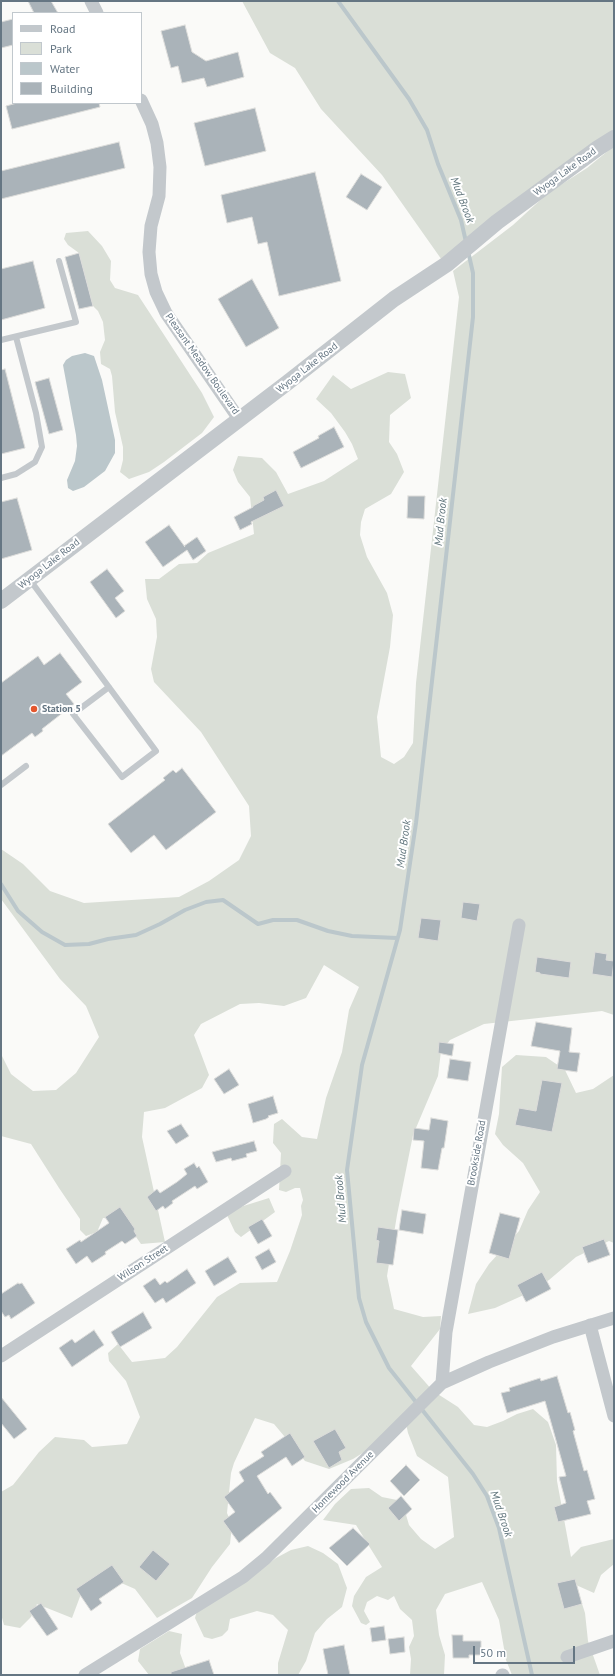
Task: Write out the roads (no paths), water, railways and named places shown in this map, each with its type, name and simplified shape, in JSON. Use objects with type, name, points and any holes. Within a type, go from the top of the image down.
[{"type":"street","points":[[91,1],[96,12]]},
{"type":"street","name":"Pleasant Meadow Boulevard","points":[[142,102],[152,124],[157,142],[160,167],[159,196],[151,226],[149,252],[151,274],[156,292],[166,313],[240,419]]},
{"type":"street","name":"Wyoga Lake Road","points":[[1,601],[240,419],[394,299],[447,264],[497,222],[598,148],[614,138]]},
{"type":"street","name":"Brookside Road","points":[[438,1387],[446,1332],[519,925]]},
{"type":"street","name":"Wilson Street","points":[[1,1356],[285,1171]]},
{"type":"street","name":"Homewood Avenue","points":[[85,1675],[243,1577],[266,1558],[438,1387],[489,1362],[553,1337],[614,1318]]},
{"type":"street","points":[[590,1325],[614,1416]]},
{"type":"street","points":[[567,1657],[614,1641]]},
{"type":"lane","points":[[1,340],[76,322],[59,261]]},
{"type":"lane","points":[[1,478],[16,474],[35,462],[42,447],[36,413],[16,337]]},
{"type":"lane","points":[[29,579],[109,687],[156,751],[122,777],[73,714],[109,687]]},
{"type":"lane","points":[[1,785],[26,766]]},
{"type":"water","points":[[85,353],[94,356],[102,380],[115,440],[115,453],[105,471],[84,487],[73,491],[68,488],[67,480],[75,461],[77,446],[63,365],[66,360],[72,356]]},
{"type":"waterway","name":"Mud Brook","points":[[338,1],[409,99],[427,130],[438,164],[461,220],[466,242]]},
{"type":"waterway","name":"Mud Brook","points":[[468,251],[473,273],[473,317],[416,823],[400,930],[362,1065],[347,1170],[359,1298],[366,1322],[389,1368],[473,1474],[487,1496],[499,1528],[532,1675]]},
{"type":"waterway","points":[[1,884],[18,911],[42,932],[65,945],[89,944],[108,939],[136,935],[185,910],[206,902],[223,900],[258,924],[273,920],[297,920],[328,931],[352,936],[397,938]]},
{"type":"place","name":"Station 5","points":[[34,709]]}]
